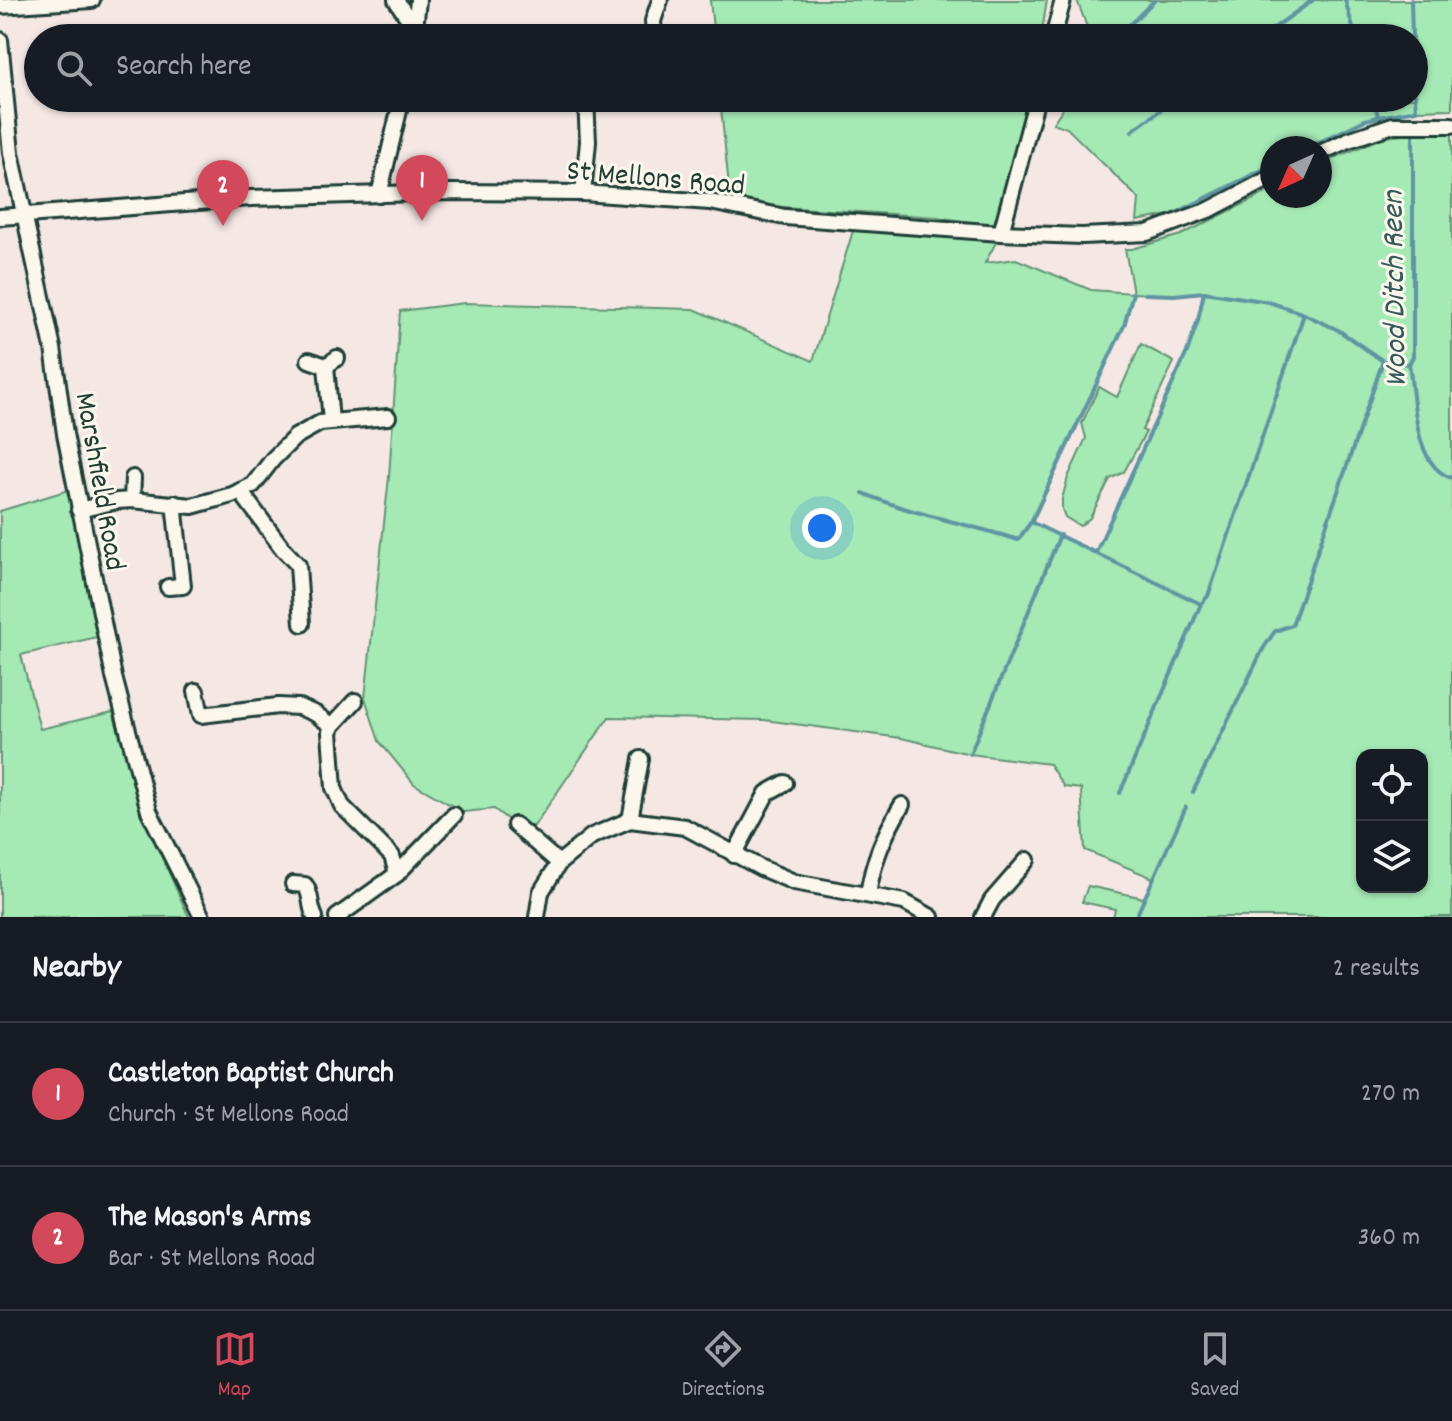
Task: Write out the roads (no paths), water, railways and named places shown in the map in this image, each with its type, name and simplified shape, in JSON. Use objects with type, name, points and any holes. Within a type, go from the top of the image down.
[{"type":"street","points":[[0,6],[92,0]]},
{"type":"street","points":[[396,0],[409,24]]},
{"type":"street","points":[[416,24],[418,0]]},
{"type":"street","points":[[653,24],[660,0]]},
{"type":"street","points":[[1057,24],[1063,0]]},
{"type":"street","name":"Marshfield Road","points":[[0,40],[11,153],[53,348],[79,510],[114,677],[149,811],[202,917]]},
{"type":"street","points":[[379,195],[399,112]]},
{"type":"street","points":[[583,193],[588,142],[587,112]]},
{"type":"street","points":[[1001,233],[1033,112]]},
{"type":"street","points":[[1332,147],[1393,125],[1452,125]]},
{"type":"street","name":"St Mellons Road","points":[[0,217],[251,198],[450,192],[583,193],[710,202],[785,217],[1082,236],[1147,233],[1211,209],[1260,183]]},
{"type":"street","points":[[309,360],[331,362],[331,421]]},
{"type":"street","points":[[79,510],[132,500],[192,506],[253,485],[295,437],[320,423],[388,417]]},
{"type":"street","points":[[132,500],[133,478]]},
{"type":"street","points":[[240,491],[298,565],[302,624]]},
{"type":"street","points":[[168,587],[183,586],[174,503]]},
{"type":"street","points":[[196,691],[201,715],[278,706],[299,707],[316,714],[332,726]]},
{"type":"street","points":[[355,701],[332,726],[330,752],[334,788],[342,806],[392,856],[397,874]]},
{"type":"street","points":[[630,820],[641,759]]},
{"type":"street","points":[[734,855],[767,793],[785,783]]},
{"type":"street","points":[[868,895],[873,865],[883,835],[902,805]]},
{"type":"street","points":[[337,917],[397,874],[454,815]]},
{"type":"street","points":[[537,917],[541,892],[559,863],[592,836],[630,820],[685,827],[734,855],[794,882],[904,902],[931,917]]},
{"type":"street","points":[[515,825],[559,863]]},
{"type":"street","points":[[983,917],[992,900],[1027,860]]},
{"type":"street","points":[[293,884],[305,885],[309,890],[307,909]]},
{"type":"waterway","points":[[1130,24],[1155,0]]},
{"type":"waterway","points":[[1280,24],[1313,0]]},
{"type":"waterway","points":[[1345,0],[1352,24]]},
{"type":"waterway","name":"Wood Ditch Reen","points":[[1411,0],[1412,24]]},
{"type":"waterway","points":[[1132,131],[1158,112]]},
{"type":"waterway","points":[[1377,112],[1378,116]]},
{"type":"waterway","points":[[1332,136],[1365,120],[1406,112]]},
{"type":"waterway","name":"Wood Ditch Reen","points":[[1413,132],[1413,356],[1409,364],[1423,446],[1439,471],[1452,478]]},
{"type":"waterway","points":[[1174,214],[1260,171]]},
{"type":"waterway","points":[[1145,294],[1204,292],[1269,302],[1338,330],[1383,361],[1409,364]]},
{"type":"waterway","points":[[1096,552],[1187,352],[1204,292]]},
{"type":"waterway","points":[[863,493],[1018,540],[1031,522],[1124,326],[1133,293]]},
{"type":"waterway","points":[[1120,793],[1201,604],[1208,596],[1304,314]]},
{"type":"waterway","points":[[1193,792],[1263,649],[1275,631],[1292,625],[1383,361]]},
{"type":"waterway","points":[[1031,522],[1201,604]]},
{"type":"waterway","points":[[970,754],[1060,535]]},
{"type":"waterway","points":[[1136,917],[1186,807]]},
{"type":"place","name":"Castleton Baptist Church","points":[[422,221]]},
{"type":"place","name":"The Mason's Arms","points":[[223,226]]}]
